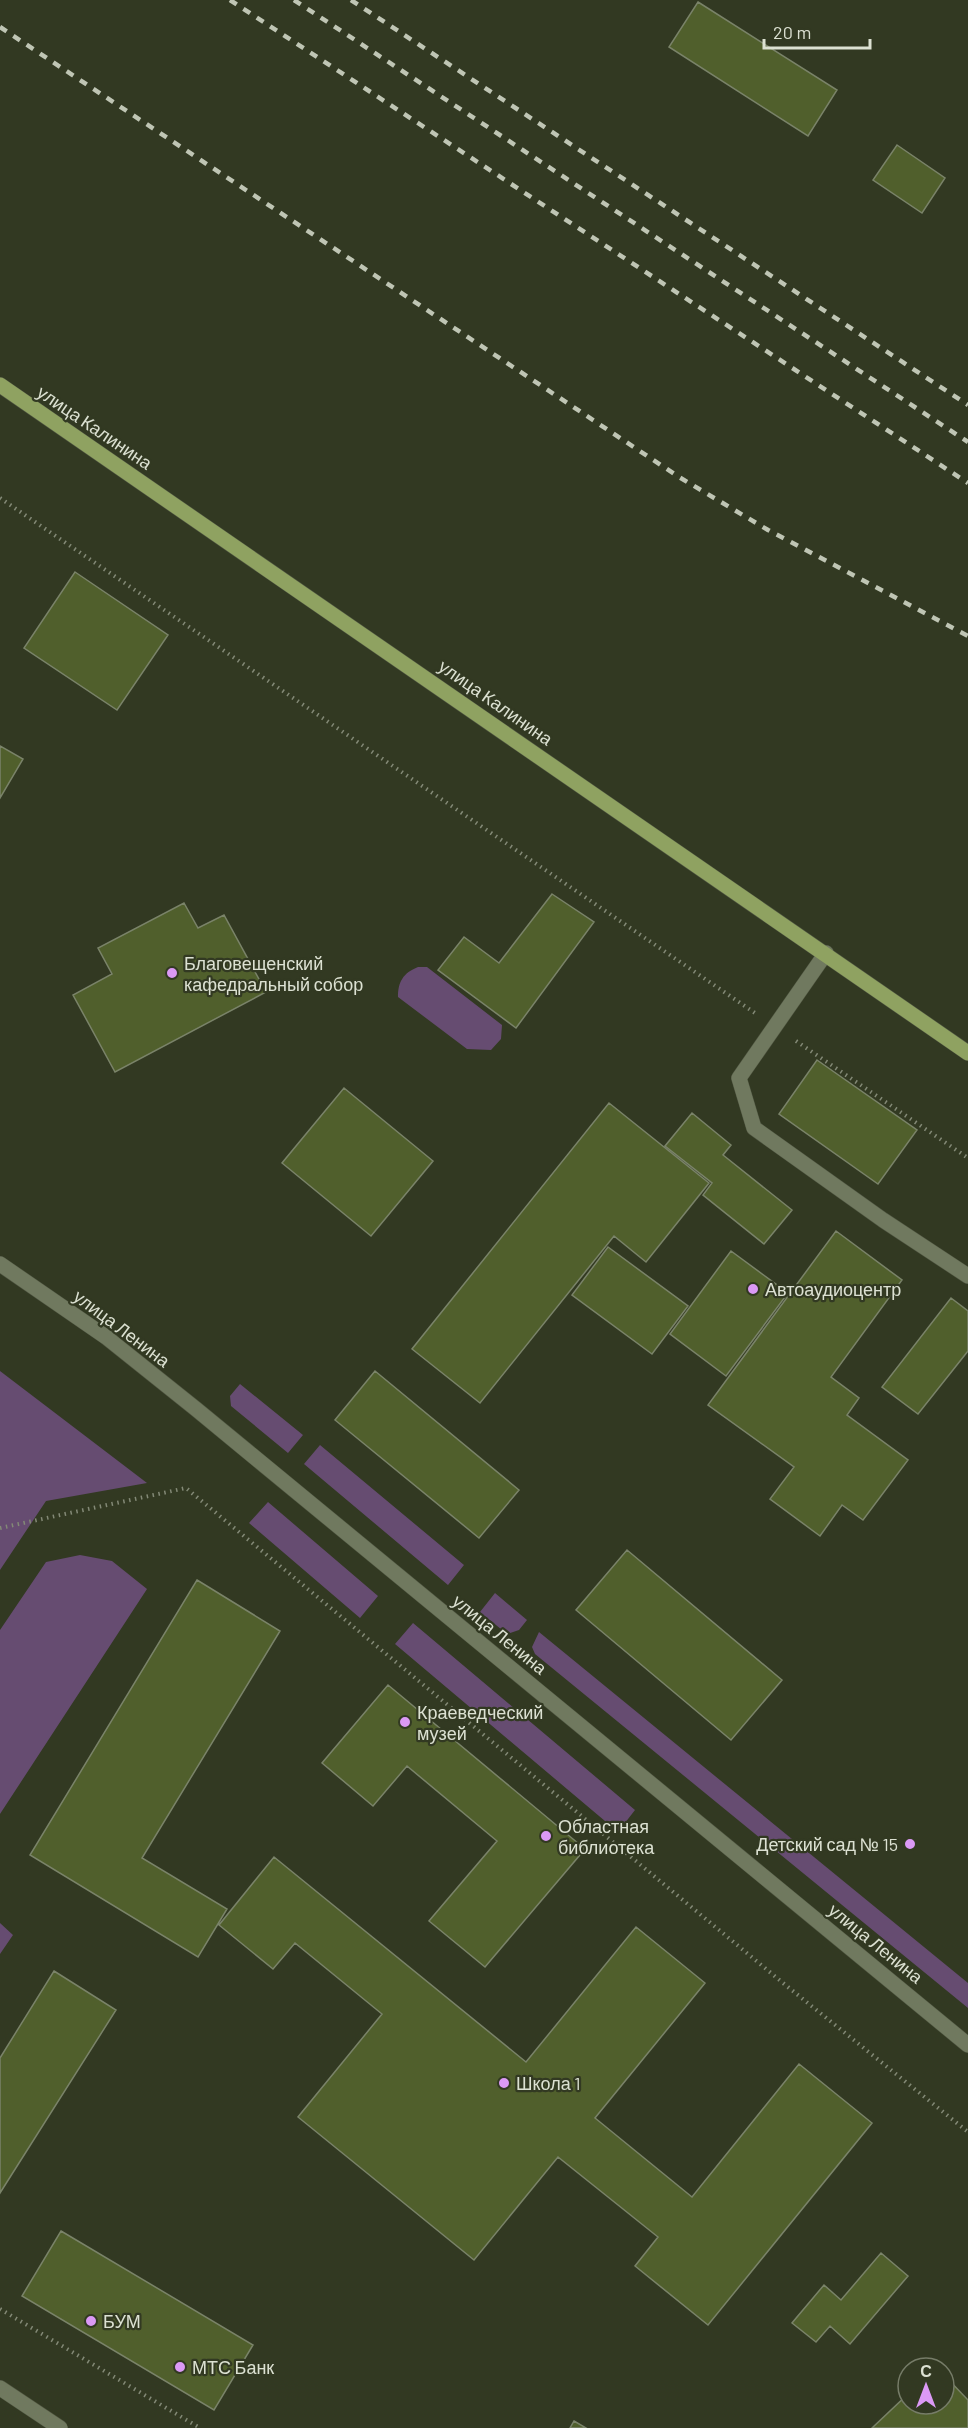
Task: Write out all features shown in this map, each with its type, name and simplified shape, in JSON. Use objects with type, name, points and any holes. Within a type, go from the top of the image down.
[{"type":"main road","name":"улица Калинина","points":[[0,385],[968,1053]]},
{"type":"street","points":[[826,953],[739,1078],[754,1128],[883,1220],[968,1276]]},
{"type":"street","name":"улица Ленина","points":[[0,1264],[106,1337],[196,1409],[968,2045]]},
{"type":"street","points":[[0,2388],[60,2428]]},
{"type":"path","points":[[0,498],[968,1158]]},
{"type":"path","points":[[0,1528],[186,1488],[783,1983],[968,2132]]},
{"type":"path","points":[[0,2309],[200,2428]]},
{"type":"shaded area","points":[[418,967],[427,967],[502,1025],[501,1039],[491,1050],[467,1049],[398,997],[402,979]]},
{"type":"shaded area","points":[[0,1371],[147,1483],[46,1501],[0,1570]]},
{"type":"shaded area","points":[[240,1384],[303,1435],[288,1453],[231,1406],[230,1396]]},
{"type":"shaded area","points":[[320,1445],[464,1565],[448,1585],[304,1464]]},
{"type":"shaded area","points":[[268,1502],[378,1596],[360,1618],[249,1523]]},
{"type":"shaded area","points":[[80,1555],[112,1561],[147,1589],[0,1814],[0,1630],[46,1562]]},
{"type":"shaded area","points":[[495,1593],[527,1620],[519,1630],[507,1634],[480,1612]]},
{"type":"shaded area","points":[[413,1623],[635,1810],[618,1832],[395,1644]]},
{"type":"shaded area","points":[[539,1632],[968,1983],[968,2008],[535,1654],[532,1647]]},
{"type":"shaded area","points":[[0,1923],[13,1935],[0,1954]]},
{"type":"building","points":[[698,2],[837,90],[808,136],[669,47]]},
{"type":"building","points":[[897,145],[945,178],[922,213],[873,180]]},
{"type":"building","points":[[75,572],[168,635],[117,710],[24,648]]},
{"type":"building","points":[[0,746],[23,759],[0,798]]},
{"type":"building","points":[[552,894],[594,922],[516,1028],[438,970],[464,937],[499,963]]},
{"type":"building","points":[[184,903],[198,928],[224,915],[266,992],[115,1072],[73,995],[112,974],[98,948]]},
{"type":"building","points":[[817,1060],[917,1130],[878,1184],[779,1114]]},
{"type":"building","points":[[344,1088],[433,1161],[371,1236],[282,1163]]},
{"type":"building","points":[[609,1103],[709,1183],[646,1262],[614,1236],[480,1403],[412,1349]]},
{"type":"building","points":[[692,1113],[731,1145],[723,1155],[792,1210],[764,1244],[703,1195],[712,1183],[665,1146]]},
{"type":"building","points":[[836,1231],[902,1280],[831,1377],[859,1398],[847,1415],[908,1460],[863,1520],[842,1505],[820,1536],[770,1499],[794,1467],[708,1405]]},
{"type":"building","points":[[608,1247],[688,1306],[652,1354],[572,1295]]},
{"type":"building","points":[[731,1251],[788,1293],[726,1376],[670,1334]]},
{"type":"building","points":[[951,1298],[968,1311],[968,1351],[918,1414],[882,1387]]},
{"type":"building","points":[[375,1371],[519,1490],[479,1538],[335,1420]]},
{"type":"building","points":[[627,1550],[782,1680],[731,1740],[576,1610]]},
{"type":"building","points":[[197,1580],[280,1631],[142,1858],[227,1909],[198,1957],[30,1855]]},
{"type":"building","points":[[197,1580],[280,1631],[142,1858],[227,1909],[198,1957],[30,1855]]},
{"type":"building","points":[[388,1685],[585,1849],[485,1967],[429,1921],[497,1841],[407,1766],[373,1806],[322,1763]]},
{"type":"building","points":[[274,1857],[526,2062],[636,1927],[705,1983],[595,2118],[692,2197],[799,2064],[872,2123],[708,2325],[635,2266],[658,2237],[558,2157],[474,2260],[298,2117],[382,2014],[295,1943],[273,1969],[219,1925]]},
{"type":"building","points":[[274,1857],[526,2062],[636,1927],[705,1983],[595,2118],[692,2197],[799,2064],[872,2123],[708,2325],[635,2266],[658,2237],[558,2157],[474,2260],[298,2117],[382,2014],[295,1943],[273,1969],[219,1925]]},
{"type":"building","points":[[54,1971],[116,2010],[0,2193],[0,2058]]},
{"type":"building","points":[[61,2231],[253,2345],[214,2410],[22,2296]]},
{"type":"building","points":[[881,2253],[908,2276],[850,2344],[830,2326],[816,2342],[792,2323],[824,2285],[841,2300]]},
{"type":"building","points":[[956,2388],[968,2400],[968,2428],[872,2428],[896,2405],[896,2416],[956,2416]]},
{"type":"building","points":[[574,2421],[586,2428],[570,2428]]},
{"type":"railway","points":[[230,0],[968,483]]},
{"type":"railway","points":[[294,0],[968,442]]},
{"type":"railway","points":[[351,0],[968,405]]},
{"type":"railway","points":[[0,27],[679,477],[768,530],[968,636]]},
{"type":"place","name":"Благовещенский кафедральный собор","points":[[172,973]]},
{"type":"place","name":"Автоаудиоцентр","points":[[753,1289]]},
{"type":"place","name":"Краеведческий музей","points":[[405,1722]]},
{"type":"place","name":"Областная библиотека","points":[[546,1836]]},
{"type":"place","name":"Детский сад № 15","points":[[910,1844]]},
{"type":"place","name":"Школа 1","points":[[504,2083]]},
{"type":"place","name":"БУМ","points":[[91,2321]]},
{"type":"place","name":"МТС Банк","points":[[180,2367]]}]
